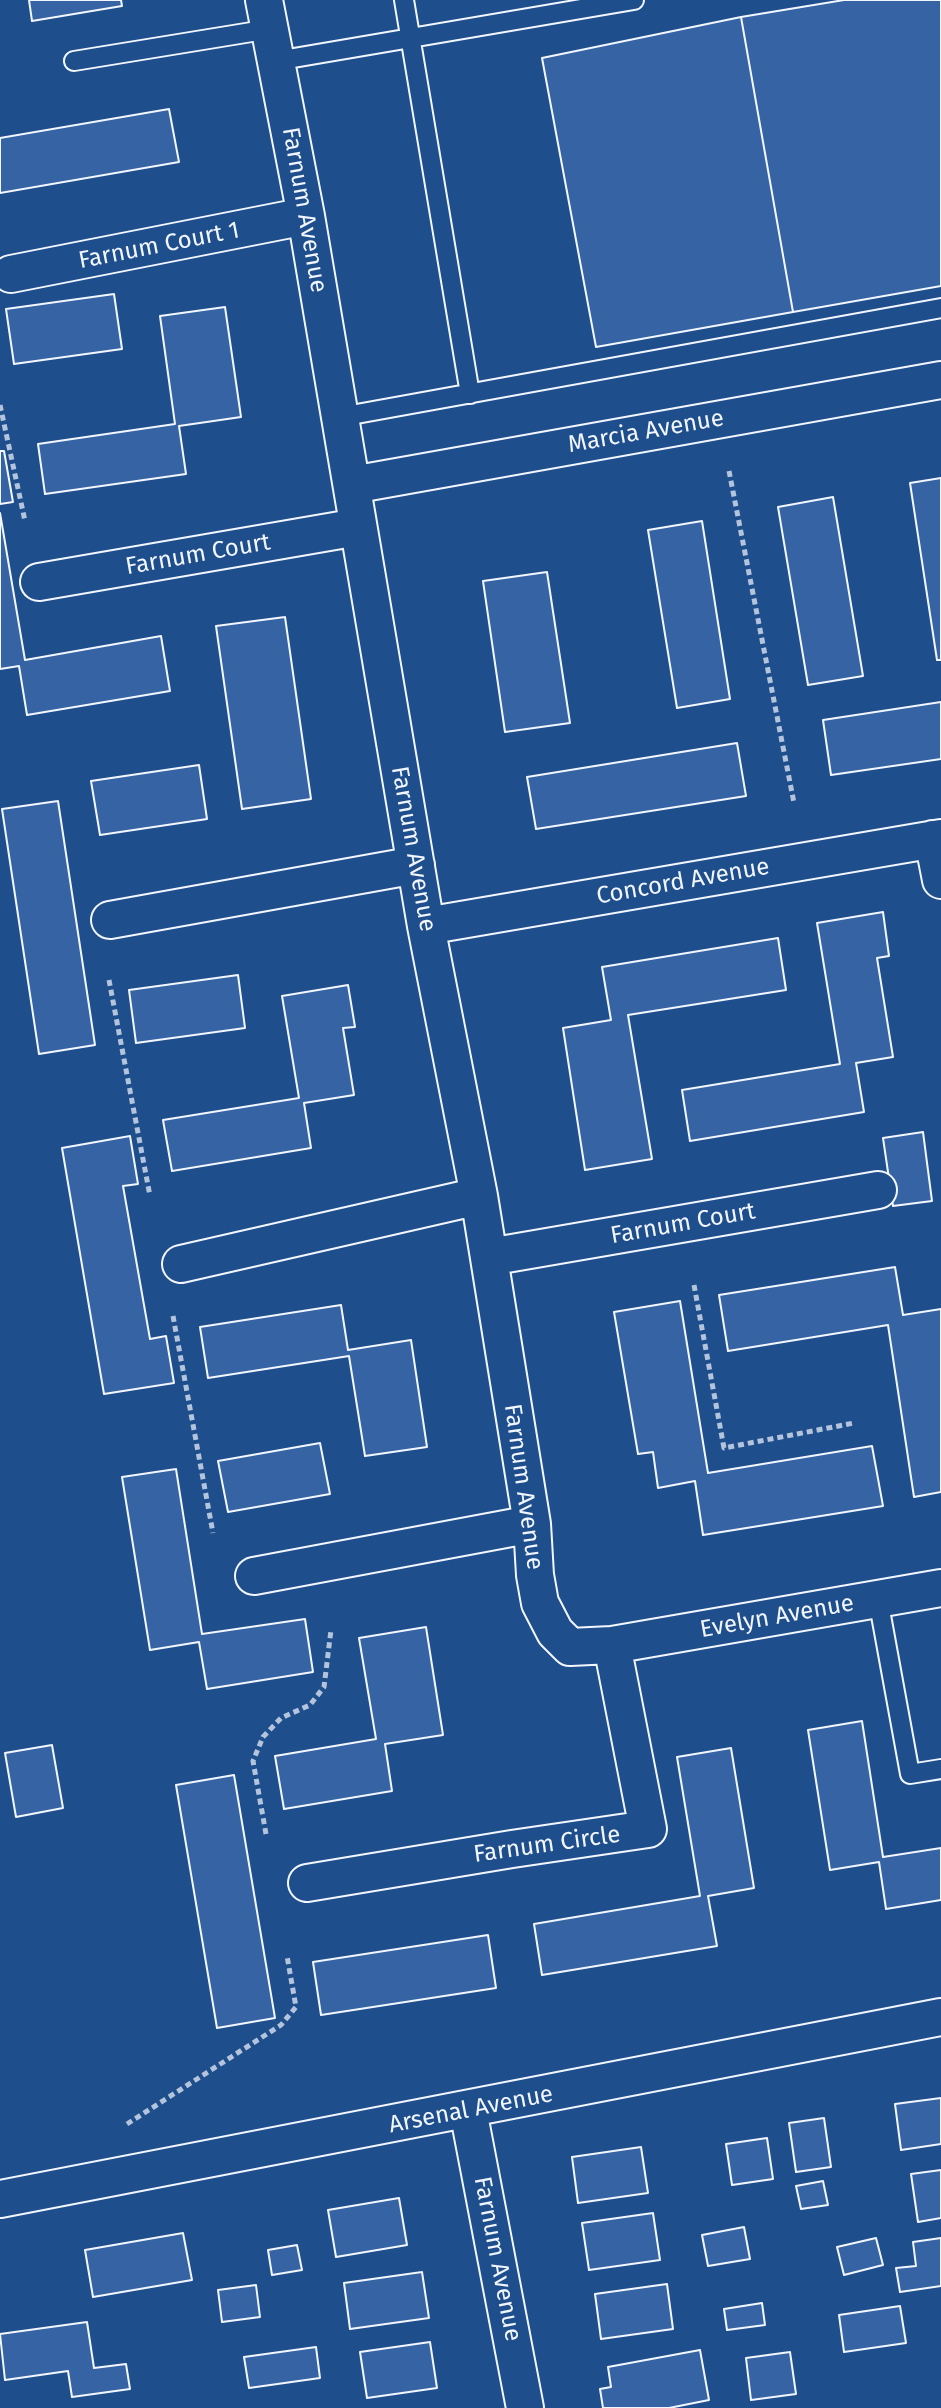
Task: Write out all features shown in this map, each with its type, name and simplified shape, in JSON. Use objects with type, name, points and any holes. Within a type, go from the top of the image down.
[{"type":"street","name":"Farnum Avenue","points":[[270,30],[306,216],[426,926],[479,1196],[532,1524],[540,1603],[555,1632],[570,1647],[612,1645]]},
{"type":"street","name":"Farnum Court 1","points":[[11,274],[306,216]]},
{"type":"street","name":"Marcia Avenue","points":[[352,485],[941,380]]},
{"type":"street","name":"Farnum Court","points":[[39,582],[358,527]]},
{"type":"street","points":[[937,839],[941,880]]},
{"type":"street","name":"Concord Avenue","points":[[426,926],[937,839]]},
{"type":"street","points":[[110,920],[416,865]]},
{"type":"street","name":"Farnum Court","points":[[489,1257],[878,1190]]},
{"type":"street","points":[[181,1264],[479,1196]]},
{"type":"street","points":[[254,1576],[532,1524]]},
{"type":"street","name":"Evelyn Avenue","points":[[612,1645],[941,1588]]},
{"type":"street","name":"Farnum Circle","points":[[307,1883],[648,1829],[612,1645]]},
{"type":"street","name":"Arsenal Avenue","points":[[0,2199],[941,2017]]},
{"type":"street","name":"Farnum Avenue","points":[[468,2110],[525,2408]]},
{"type":"lane","points":[[404,0],[470,394]]},
{"type":"lane","points":[[74,61],[270,30],[409,38],[540,8],[634,0]]},
{"type":"lane","points":[[340,417],[941,308]]},
{"type":"lane","points":[[878,1599],[910,1774],[941,1769]]},
{"type":"path","points":[[0,405],[25,521]]},
{"type":"path","points":[[729,471],[794,803]]},
{"type":"path","points":[[109,980],[150,1196]]},
{"type":"path","points":[[694,1285],[724,1448],[854,1423]]},
{"type":"path","points":[[173,1316],[213,1533]]},
{"type":"path","points":[[266,1834],[253,1761],[263,1737],[281,1718],[310,1705],[324,1687],[331,1630]]},
{"type":"path","points":[[127,2124],[281,2025],[296,2007],[287,1956]]},
{"type":"building","points":[[29,0],[121,0],[122,6],[32,21]]},
{"type":"building","points":[[844,0],[941,0],[941,286],[793,312],[741,17]]},
{"type":"building","points":[[741,17],[793,312],[596,347],[542,58]]},
{"type":"building","points":[[169,109],[179,162],[0,193],[0,138]]},
{"type":"building","points":[[114,294],[122,349],[14,364],[6,309]]},
{"type":"building","points":[[225,307],[241,417],[179,426],[186,474],[45,494],[38,444],[175,424],[160,316]]},
{"type":"building","points":[[0,451],[4,451],[13,502],[0,504]]},
{"type":"building","points":[[941,478],[941,660],[937,660],[910,483]]},
{"type":"building","points":[[833,497],[863,676],[808,685],[778,507]]},
{"type":"building","points":[[0,513],[25,660],[161,636],[170,691],[27,715],[19,666],[0,669]]},
{"type":"building","points":[[702,521],[730,699],[677,708],[648,530]]},
{"type":"building","points":[[547,572],[570,723],[505,732],[483,581]]},
{"type":"building","points":[[285,617],[311,799],[242,809],[216,626]]},
{"type":"building","points":[[941,702],[941,759],[831,775],[823,720]]},
{"type":"building","points":[[737,743],[746,796],[536,829],[527,777]]},
{"type":"building","points":[[199,765],[207,819],[100,835],[91,781]]},
{"type":"building","points":[[58,801],[95,1045],[39,1054],[2,809]]},
{"type":"building","points":[[883,912],[889,956],[877,958],[893,1057],[856,1063],[864,1112],[690,1141],[682,1090],[840,1064],[817,923]]},
{"type":"building","points":[[778,938],[786,990],[628,1015],[652,1159],[585,1170],[563,1028],[611,1020],[602,967]]},
{"type":"building","points":[[238,975],[245,1028],[136,1043],[129,990]]},
{"type":"building","points":[[348,985],[355,1027],[343,1028],[354,1095],[304,1103],[311,1148],[172,1171],[163,1120],[299,1098],[282,996]]},
{"type":"building","points":[[923,1132],[932,1201],[893,1206],[883,1138]]},
{"type":"building","points":[[130,1136],[138,1184],[123,1186],[150,1339],[166,1336],[174,1383],[104,1394],[62,1148]]},
{"type":"building","points":[[895,1267],[903,1315],[941,1309],[941,1492],[914,1497],[888,1325],[728,1351],[719,1295]]},
{"type":"building","points":[[680,1301],[708,1473],[872,1446],[883,1506],[703,1535],[695,1481],[658,1488],[653,1452],[638,1454],[614,1312]]},
{"type":"building","points":[[341,1305],[348,1350],[411,1340],[427,1447],[365,1456],[349,1356],[208,1378],[200,1327]]},
{"type":"building","points":[[320,1443],[330,1494],[228,1512],[218,1461]]},
{"type":"building","points":[[176,1469],[202,1634],[305,1619],[313,1672],[207,1689],[199,1642],[150,1650],[122,1477]]},
{"type":"building","points":[[426,1627],[443,1735],[385,1744],[392,1791],[284,1809],[275,1756],[376,1739],[359,1638]]},
{"type":"building","points":[[862,1721],[883,1857],[941,1848],[941,1900],[886,1909],[879,1862],[830,1870],[808,1730]]},
{"type":"building","points":[[52,1745],[63,1808],[16,1817],[5,1753]]},
{"type":"building","points":[[731,1748],[754,1888],[708,1896],[717,1946],[542,1975],[534,1924],[700,1896],[677,1757]]},
{"type":"building","points":[[234,1775],[275,2018],[217,2028],[176,1785]]},
{"type":"building","points":[[488,1935],[496,1988],[321,2015],[313,1962]]},
{"type":"building","points":[[941,2098],[941,2144],[901,2150],[895,2104]]},
{"type":"building","points":[[824,2118],[831,2167],[796,2172],[789,2123]]},
{"type":"building","points":[[767,2138],[773,2179],[732,2185],[726,2144]]},
{"type":"building","points":[[641,2147],[648,2193],[578,2203],[572,2157]]},
{"type":"building","points":[[941,2170],[941,2218],[918,2222],[911,2174]]},
{"type":"building","points":[[823,2181],[828,2205],[801,2209],[796,2186]]},
{"type":"building","points":[[399,2198],[407,2245],[336,2257],[328,2210]]},
{"type":"building","points":[[653,2213],[660,2260],[589,2270],[582,2223]]},
{"type":"building","points":[[744,2227],[750,2259],[708,2266],[702,2235]]},
{"type":"building","points":[[183,2233],[192,2280],[93,2297],[85,2250]]},
{"type":"building","points":[[876,2238],[883,2265],[844,2275],[837,2247]]},
{"type":"building","points":[[941,2238],[941,2286],[900,2292],[896,2268],[916,2266],[913,2242]]},
{"type":"building","points":[[297,2245],[302,2270],[272,2275],[268,2250]]},
{"type":"building","points":[[422,2272],[429,2318],[350,2329],[344,2283]]},
{"type":"building","points":[[667,2284],[673,2329],[601,2339],[595,2294]]},
{"type":"building","points":[[256,2285],[260,2317],[222,2322],[218,2290]]},
{"type":"building","points":[[762,2303],[765,2325],[727,2330],[724,2309]]},
{"type":"building","points":[[900,2306],[906,2343],[844,2352],[839,2315]]},
{"type":"building","points":[[87,2322],[94,2368],[126,2364],[130,2389],[72,2397],[68,2371],[5,2380],[0,2334]]},
{"type":"building","points":[[430,2342],[437,2388],[367,2398],[360,2352]]},
{"type":"building","points":[[316,2347],[320,2378],[249,2388],[244,2357]]},
{"type":"building","points":[[700,2350],[709,2400],[669,2408],[603,2408],[600,2389],[611,2387],[608,2367]]},
{"type":"building","points":[[790,2352],[796,2394],[751,2400],[746,2358]]}]
